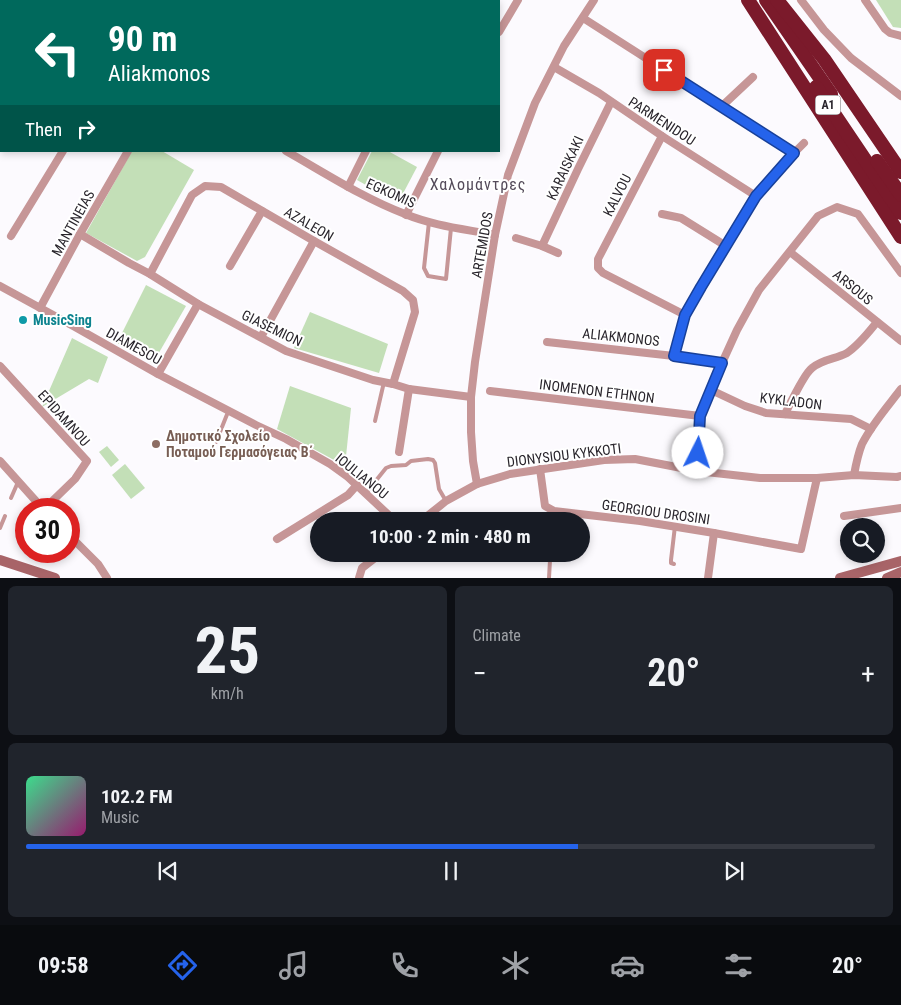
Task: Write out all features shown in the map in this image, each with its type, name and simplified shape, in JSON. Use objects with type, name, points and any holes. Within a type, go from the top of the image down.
[{"type":"highway","points":[[748,0],[901,237]]},
{"type":"highway","name":"A1","points":[[753,0],[773,25],[901,213]]},
{"type":"highway","name":"A1","points":[[766,0],[901,195]]},
{"type":"highway","points":[[777,0],[824,59],[901,172]]},
{"type":"main road","points":[[0,560],[54,578]]},
{"type":"main road","points":[[840,578],[901,561]]},
{"type":"main road","points":[[0,565],[39,578]]},
{"type":"main road","points":[[887,578],[901,572]]},
{"type":"street","points":[[500,30],[518,0]]},
{"type":"street","name":"ARTEMIDOS","points":[[477,484],[473,461],[471,398],[495,235],[508,175],[535,103],[564,46],[594,0]]},
{"type":"street","points":[[801,0],[824,30],[851,58],[901,96]]},
{"type":"street","points":[[865,0],[885,29],[890,33],[901,36]]},
{"type":"street","points":[[583,18],[794,153]]},
{"type":"street","name":"PARMENIDOU","points":[[554,67],[599,93],[756,196]]},
{"type":"street","points":[[721,107],[753,78]]},
{"type":"street","name":"KARAISKAKI","points":[[542,246],[611,102]]},
{"type":"street","name":"KALVOU","points":[[662,136],[598,259],[598,268],[603,273],[685,315]]},
{"type":"street","points":[[674,356],[685,315],[756,196],[804,143]]},
{"type":"street","points":[[11,236],[62,152]]},
{"type":"street","name":"MANTINEIAS","points":[[40,308],[127,152]]},
{"type":"street","name":"EGKOMIS","points":[[290,152],[348,187],[406,215],[429,222],[495,235]]},
{"type":"street","points":[[348,187],[366,152]]},
{"type":"street","points":[[406,215],[438,152]]},
{"type":"street","name":"AZALEON","points":[[150,274],[192,195],[205,186],[221,187],[403,290],[413,300],[415,312],[393,384]]},
{"type":"street","points":[[697,471],[700,416],[737,330],[759,290],[818,216],[837,208],[858,214],[901,273]]},
{"type":"street","points":[[230,266],[262,211]]},
{"type":"street","points":[[662,214],[681,218],[726,246]]},
{"type":"street","name":"GIASEMION","points":[[80,234],[198,304],[286,351],[373,380],[409,389],[471,398]]},
{"type":"street","points":[[516,238],[542,246],[558,254]]},
{"type":"street","points":[[261,337],[314,241]]},
{"type":"street","name":"ARSOUS","points":[[790,252],[901,341]]},
{"type":"street","name":"DIAMESOU","points":[[0,286],[158,374],[256,425]]},
{"type":"street","points":[[158,374],[198,304]]},
{"type":"street","points":[[785,414],[810,369],[819,363],[847,353],[864,339],[877,322]]},
{"type":"street","name":"ALIAKMONOS","points":[[547,342],[722,363]]},
{"type":"street","name":"EPIDAMNOU","points":[[0,366],[87,461],[75,479],[55,498]]},
{"type":"street","points":[[854,475],[856,461],[862,445],[871,429],[901,388]]},
{"type":"street","points":[[399,452],[409,389]]},
{"type":"street","name":"KYKLADON","points":[[711,390],[745,406],[766,413],[851,419],[871,429]]},
{"type":"street","name":"INOMENON ETHNON","points":[[490,391],[700,416]]},
{"type":"street","name":"IOULIANOU","points":[[256,425],[286,439],[330,464],[348,477],[386,512]]},
{"type":"street","name":"DIONYSIOU KYKKOTI","points":[[432,512],[446,501],[477,484],[510,474],[604,460],[635,459],[697,471],[760,478],[816,478],[854,475],[901,476]]},
{"type":"street","points":[[0,461],[33,498]]},
{"type":"street","name":"GEORGIOU DROSINI","points":[[540,469],[545,506],[554,511],[675,526],[801,549],[816,478]]},
{"type":"street","points":[[278,539],[348,495],[357,486]]},
{"type":"street","points":[[844,516],[901,508]]},
{"type":"street","points":[[708,578],[714,533]]},
{"type":"street","points":[[80,546],[98,564],[107,578]]},
{"type":"street","points":[[359,578],[362,568],[370,562]]},
{"type":"lane","points":[[429,222],[424,268],[428,276],[446,279],[452,227]]},
{"type":"lane","points":[[375,421],[384,382]]},
{"type":"lane","points":[[216,442],[228,411]]},
{"type":"lane","points":[[366,493],[386,468],[406,465],[411,461],[428,459],[433,460],[435,463],[439,489],[446,501]]},
{"type":"lane","points":[[11,498],[18,482]]},
{"type":"lane","points":[[0,526],[5,516]]},
{"type":"lane","points":[[674,564],[671,563],[671,560],[675,526]]},
{"type":"lane","points":[[549,578],[550,562]]},
{"type":"green space","points":[[876,0],[901,0],[901,28],[893,27]]},
{"type":"green space","points":[[131,152],[164,152],[194,170],[145,257],[137,261],[86,233]]},
{"type":"green space","points":[[371,152],[390,152],[417,167],[398,203],[357,180]]},
{"type":"green space","points":[[146,285],[186,306],[153,363],[117,343]]},
{"type":"green space","points":[[310,312],[388,344],[379,373],[294,348]]},
{"type":"green space","points":[[72,338],[108,357],[98,383],[89,379],[42,407]]},
{"type":"green space","points":[[290,386],[351,408],[345,466],[277,429]]},
{"type":"green space","points":[[107,446],[119,460],[111,467],[99,452]]},
{"type":"green space","points":[[125,464],[145,488],[131,499],[112,475]]},
{"type":"place","name":"MusicSing","points":[[23,320]]},
{"type":"place","name":"Δημοτικό Σχολείο Ποταμού Γερμασόγειας Β΄","points":[[156,444]]},
{"type":"district","name":"Χαλομάντρες","points":[[478,184]]},
{"type":"route","points":[[664,70],[794,153],[756,196],[685,315],[674,356],[722,363],[700,416],[698,453]]}]
